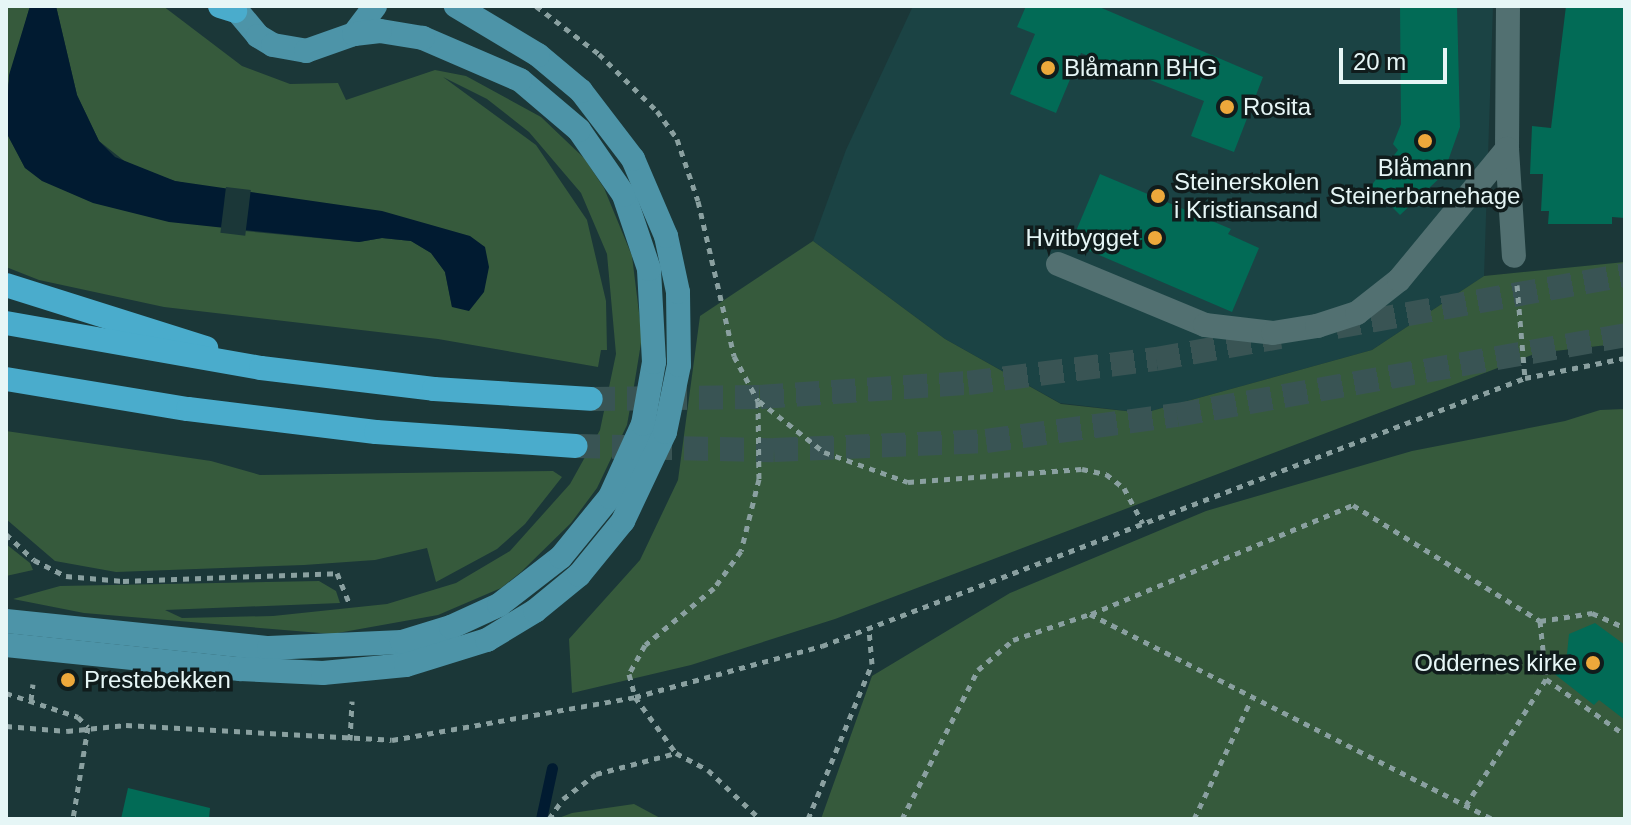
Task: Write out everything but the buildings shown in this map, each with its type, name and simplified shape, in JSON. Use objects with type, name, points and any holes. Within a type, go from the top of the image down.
[{"type":"highway","points":[[6,285],[261,368]]},
{"type":"highway","points":[[6,323],[261,368],[434,389],[591,399]]},
{"type":"highway","points":[[6,379],[188,409],[376,432],[576,446]]},
{"type":"main road","points":[[354,34],[375,6]]},
{"type":"main road","points":[[6,645],[240,669],[323,673],[406,665],[487,640],[535,611],[579,575],[623,521],[665,432],[677,378],[680,319],[666,236],[633,159],[581,91],[538,55],[456,6]]},
{"type":"main road","points":[[6,621],[269,648],[402,642],[451,627],[499,605],[561,557],[610,497],[643,424],[654,362],[649,269],[624,195],[579,130],[520,80],[423,38],[380,31],[354,34],[323,49],[289,50],[258,36],[229,8]]},
{"type":"lane","points":[[1508,6],[1507,149],[1514,256]]},
{"type":"lane","points":[[1058,264],[1205,325],[1273,333],[1317,326],[1357,313],[1399,280],[1507,149]]},
{"type":"path","points":[[1514,256],[1525,378]]},
{"type":"path","points":[[6,726],[350,740],[433,736],[635,697],[822,646],[1525,378],[1625,358]]},
{"type":"path","points":[[758,401],[824,452],[853,467],[908,482],[1082,469],[1106,474],[1124,488],[1143,523]]},
{"type":"path","points":[[905,818],[978,670],[1013,640],[1090,614],[1353,505],[1540,621],[1592,613],[1625,628]]},
{"type":"path","points":[[6,534],[34,560],[66,576],[123,581],[337,573],[349,603]]},
{"type":"path","points":[[1090,614],[1251,700],[1492,819]]},
{"type":"path","points":[[1466,805],[1546,679],[1540,621]]},
{"type":"path","points":[[808,819],[872,664],[875,646],[869,628]]},
{"type":"path","points":[[1546,679],[1625,735]]},
{"type":"path","points":[[31,700],[33,684]]},
{"type":"path","points":[[6,693],[78,717],[88,727]]},
{"type":"path","points":[[635,697],[676,753],[708,770],[760,819]]},
{"type":"path","points":[[350,740],[352,700]]},
{"type":"path","points":[[1194,819],[1251,700]]},
{"type":"path","points":[[73,819],[88,727]]},
{"type":"path","points":[[549,819],[563,799],[596,774],[676,753]]},
{"type":"shaded area","points":[[30,6],[56,6],[77,95],[99,141],[115,157],[175,181],[382,211],[470,236],[485,247],[489,267],[484,292],[469,311],[452,307],[445,272],[431,253],[411,241],[382,238],[359,242],[169,222],[93,203],[42,181],[25,168],[6,132],[9,75]]},
{"type":"shaded area","name":"Steinerskolen i Kristiansand","points":[[913,6],[1493,6],[1484,276],[1372,350],[1144,413],[1060,403],[945,339],[813,241],[846,150]]},
{"type":"green space","points":[[6,6],[30,6],[6,92]]},
{"type":"green space","points":[[56,6],[163,6],[242,66],[290,84],[338,83],[346,100],[435,70],[466,76],[541,117],[584,158],[604,188],[632,256],[642,337],[627,425],[597,488],[571,523],[501,588],[438,615],[332,634],[84,613],[13,599],[60,586],[319,581],[336,591],[340,603],[165,610],[182,618],[273,616],[387,604],[456,583],[510,551],[570,484],[600,430],[616,354],[607,254],[581,193],[529,132],[487,99],[443,77],[536,145],[587,220],[606,301],[607,350],[601,350],[598,367],[438,339],[164,307],[39,280],[6,267],[6,132],[25,168],[234,230],[359,242],[382,238],[411,241],[431,253],[445,272],[452,307],[485,247],[175,181],[132,167],[99,141],[77,95]]},
{"type":"green space","points":[[813,241],[945,339],[1061,404],[1144,413],[1372,350],[1484,276],[1625,262],[1625,343],[1537,353],[835,619],[691,665],[572,693],[569,639],[640,560],[678,480],[700,316]]},
{"type":"green space","points":[[1625,409],[1625,819],[821,819],[872,676],[1010,593],[1206,511],[1412,451],[1565,421],[1600,410]]},
{"type":"green space","points":[[6,431],[211,461],[260,475],[553,471],[562,477],[525,524],[497,549],[436,582],[427,548],[375,560],[116,572],[55,561],[6,519]]},
{"type":"green space","points":[[6,544],[30,563],[33,570],[6,576]]},
{"type":"green space","points":[[634,804],[662,819],[556,819],[572,813]]},
{"type":"pier","points":[[226,187],[251,190],[245,236],[220,233]]},
{"type":"waterway","name":"Prestebekken","points":[[541,819],[552,768]]},
{"type":"tunnel","points":[[1336,327],[1625,275]]},
{"type":"tunnel","points":[[576,446],[774,450],[986,441],[1177,415],[1625,335]]},
{"type":"tunnel","points":[[591,399],[760,397],[968,383],[1156,359],[1280,337]]},
{"type":"place","name":"Blåmann BHG","points":[[1048,68]]},
{"type":"place","name":"Rosita","points":[[1227,107]]},
{"type":"place","name":"Blåmann Steinerbarnehage","points":[[1425,141]]},
{"type":"place","name":"Steinerskolen i Kristiansand","points":[[1158,196]]},
{"type":"place","name":"Hvitbygget","points":[[1155,238]]},
{"type":"place","name":"Oddernes kirke","points":[[1593,663]]},
{"type":"place","name":"Prestebekken","points":[[68,680]]}]
